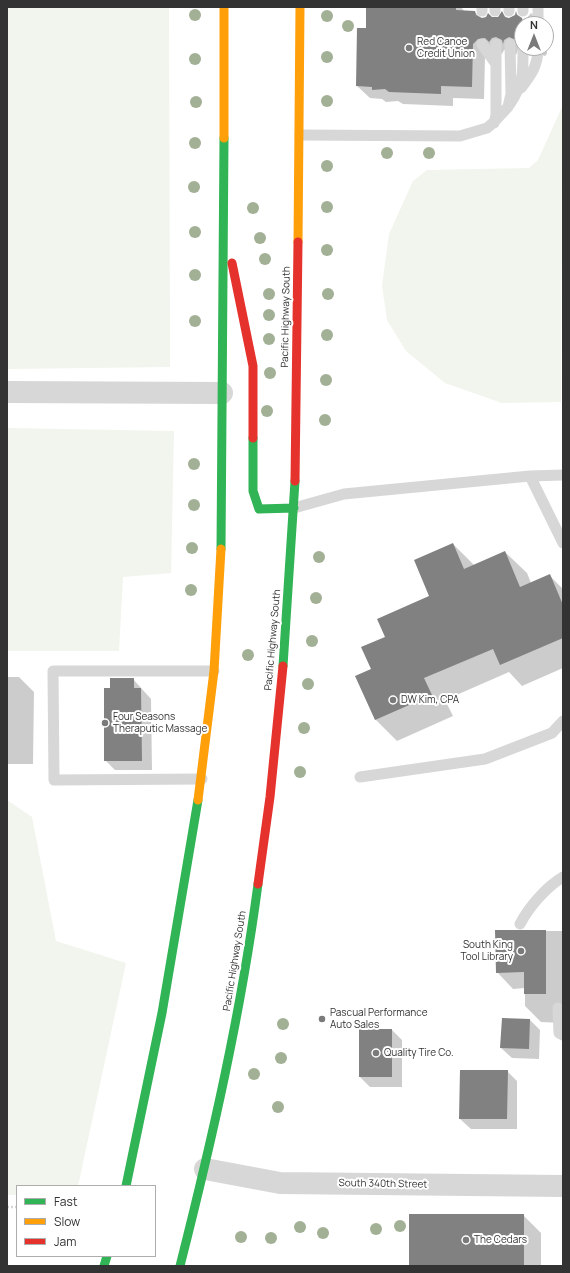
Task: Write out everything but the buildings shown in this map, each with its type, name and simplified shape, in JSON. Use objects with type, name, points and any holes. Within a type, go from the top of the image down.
[{"type":"main road","points":[[126,1185],[162,1013],[202,779],[214,671],[222,536],[224,7]]},
{"type":"main road","name":"Pacific Highway South","points":[[180,1266],[205,1169],[234,1032],[255,903],[282,669],[294,508],[300,135],[300,7]]},
{"type":"main road","points":[[223,219],[253,366],[253,491],[259,509],[294,508]]},
{"type":"street","points":[[7,392],[222,393]]},
{"type":"street","name":"South 340th Street","points":[[205,1169],[280,1183],[563,1186]]},
{"type":"lane","points":[[482,44],[496,64]]},
{"type":"lane","points":[[493,123],[496,115],[496,44]]},
{"type":"lane","points":[[508,107],[511,94],[510,44]]},
{"type":"lane","points":[[520,89],[523,71],[523,56]]},
{"type":"lane","points":[[300,135],[460,136],[487,128],[508,107],[534,72],[538,56]]},
{"type":"lane","points":[[294,508],[344,494],[530,476],[563,475]]},
{"type":"lane","points":[[530,476],[563,543]]},
{"type":"lane","points":[[202,779],[54,780],[53,671],[214,671]]},
{"type":"lane","points":[[360,777],[485,759],[552,733],[563,721]]},
{"type":"lane","points":[[520,924],[524,916],[543,894],[563,877]]},
{"type":"lane","points":[[558,1008],[559,1033],[563,1035]]},
{"type":"shaded area","points":[[7,7],[169,7],[170,367],[7,369]]},
{"type":"shaded area","points":[[562,107],[561,402],[502,403],[445,383],[406,351],[387,320],[382,286],[389,234],[413,181],[427,170],[529,168],[538,160]]},
{"type":"shaded area","points":[[7,428],[174,431],[171,573],[123,577],[119,651],[7,651]]},
{"type":"shaded area","points":[[7,800],[32,817],[56,941],[126,963],[78,1185],[16,1185],[16,1195],[7,1195]]},
{"type":"traffic: fast","points":[[221,549],[224,138]]},
{"type":"traffic: fast","points":[[253,438],[253,491],[259,509],[294,508]]},
{"type":"traffic: fast","points":[[283,666],[295,481]]},
{"type":"traffic: fast","points":[[126,1185],[162,1013],[198,800]]},
{"type":"traffic: fast","points":[[180,1266],[225,1076],[243,980],[258,884]]},
{"type":"traffic: fast","points":[[104,1266],[107,1257]]},
{"type":"traffic: slow","points":[[224,7],[224,138]]},
{"type":"traffic: slow","points":[[298,242],[300,7]]},
{"type":"traffic: slow","points":[[198,800],[214,671],[221,549]]},
{"type":"traffic: jam","points":[[295,481],[298,242]]},
{"type":"traffic: jam","points":[[232,263],[253,366],[253,438]]},
{"type":"traffic: jam","points":[[258,884],[270,797],[283,666]]},
{"type":"place","name":"Red Canoe Credit Union","points":[[409,48]]},
{"type":"place","name":"DW Kim, CPA","points":[[393,700]]},
{"type":"place","name":"Four Seasons Theraputic Massage","points":[[105,723]]},
{"type":"place","name":"South King Tool Library","points":[[521,951]]},
{"type":"place","name":"Pascual Performance Auto Sales","points":[[322,1019]]},
{"type":"place","name":"Quality Tire Co.","points":[[376,1053]]},
{"type":"place","name":"The Cedars","points":[[466,1240]]}]
